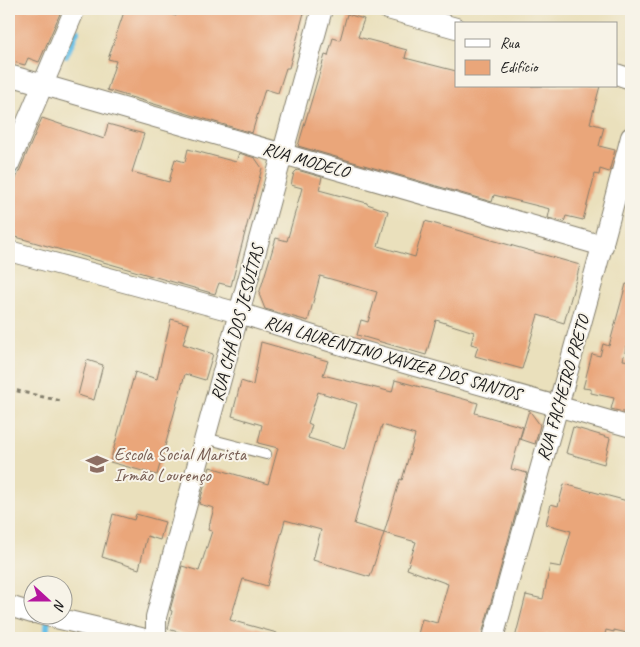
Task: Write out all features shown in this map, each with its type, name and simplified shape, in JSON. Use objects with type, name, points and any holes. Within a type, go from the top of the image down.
[{"type":"street","points":[[9,164],[75,9]]},
{"type":"street","name":"RUA CHÁ DOS JESUÍTAS","points":[[156,638],[156,617],[322,9]]},
{"type":"street","points":[[388,9],[455,28]]},
{"type":"street","name":"RUA MODELO","points":[[9,75],[603,246]]},
{"type":"street","points":[[618,75],[631,79]]},
{"type":"street","name":"RUA FACHEIRO PRETO","points":[[493,638],[603,246],[631,137]]},
{"type":"street","name":"RUA LAURENTINO XAVIER DOS SANTOS","points":[[9,250],[239,313],[631,427]]},
{"type":"street","points":[[9,606],[22,610]]},
{"type":"street","points":[[72,622],[141,638]]},
{"type":"lane","points":[[205,438],[266,454]]},
{"type":"path","points":[[11,390],[61,401]]},
{"type":"building","points":[[9,9],[62,9],[39,62],[28,58],[25,65],[9,61]]},
{"type":"building","points":[[125,9],[155,9],[176,16],[178,9],[305,9],[289,68],[286,68],[278,93],[265,89],[252,133],[107,90],[116,61],[108,59]]},
{"type":"building","points":[[347,14],[364,19],[358,37],[407,50],[405,58],[455,71],[455,88],[599,88],[590,123],[604,127],[599,146],[615,150],[609,172],[600,169],[599,175],[595,174],[583,220],[566,216],[564,222],[548,218],[550,209],[494,195],[492,202],[298,146],[325,55],[328,56],[333,38],[340,40]]},
{"type":"building","points":[[42,118],[104,139],[108,124],[144,134],[132,172],[169,182],[175,159],[185,162],[188,149],[236,162],[239,153],[255,158],[262,168],[231,286],[219,283],[215,294],[9,235],[9,195]]},
{"type":"building","points":[[297,170],[322,177],[319,190],[367,203],[388,211],[378,246],[415,257],[425,221],[580,265],[564,323],[538,315],[522,369],[475,356],[478,346],[471,344],[474,332],[436,320],[426,355],[357,335],[361,320],[368,322],[377,292],[320,276],[308,321],[265,309],[259,294],[276,238],[287,241],[302,188],[291,185],[294,173]]},
{"type":"building","points":[[626,284],[631,285],[631,327],[623,360],[631,361],[631,414],[611,409],[614,398],[591,393],[591,389],[583,388],[592,354],[600,356],[603,344],[609,346]]},
{"type":"building","points":[[171,319],[189,324],[183,344],[213,354],[205,380],[185,374],[157,475],[110,462],[135,372],[157,379]]},
{"type":"building","points":[[261,342],[328,361],[323,375],[392,392],[395,380],[478,403],[475,413],[523,427],[511,469],[527,473],[481,638],[417,638],[422,619],[437,623],[448,584],[407,569],[416,542],[384,533],[370,577],[313,560],[321,530],[285,520],[267,586],[243,579],[230,620],[277,633],[277,638],[198,638],[168,629],[172,611],[170,610],[182,566],[199,571],[212,531],[208,530],[214,508],[199,504],[210,467],[268,484],[278,448],[258,443],[262,425],[232,416],[241,381],[253,385]],"holes":[[[318,392],[357,404],[344,449],[308,438],[312,425],[308,423]],[[382,425],[415,435],[384,533],[354,524]]]},
{"type":"building","points":[[87,360],[103,365],[94,400],[78,395]]},
{"type":"building","points":[[529,410],[540,425],[535,444],[520,439]]},
{"type":"building","points":[[573,427],[610,438],[604,464],[566,453]]},
{"type":"building","points":[[564,484],[631,502],[631,634],[606,630],[604,638],[565,638],[546,634],[545,638],[515,638],[526,595],[543,599],[550,565],[561,567],[571,531],[546,524],[551,504],[558,506]]},
{"type":"building","points":[[113,514],[134,520],[136,514],[165,522],[160,540],[147,536],[139,569],[102,557]]},
{"type":"waterway","points":[[66,56],[77,31]]},
{"type":"waterway","points":[[9,183],[16,166]]},
{"type":"waterway","points":[[46,638],[47,624]]},
{"type":"place","name":"Escola Social Marista Irmão Lourenço","points":[[97,464]]}]
